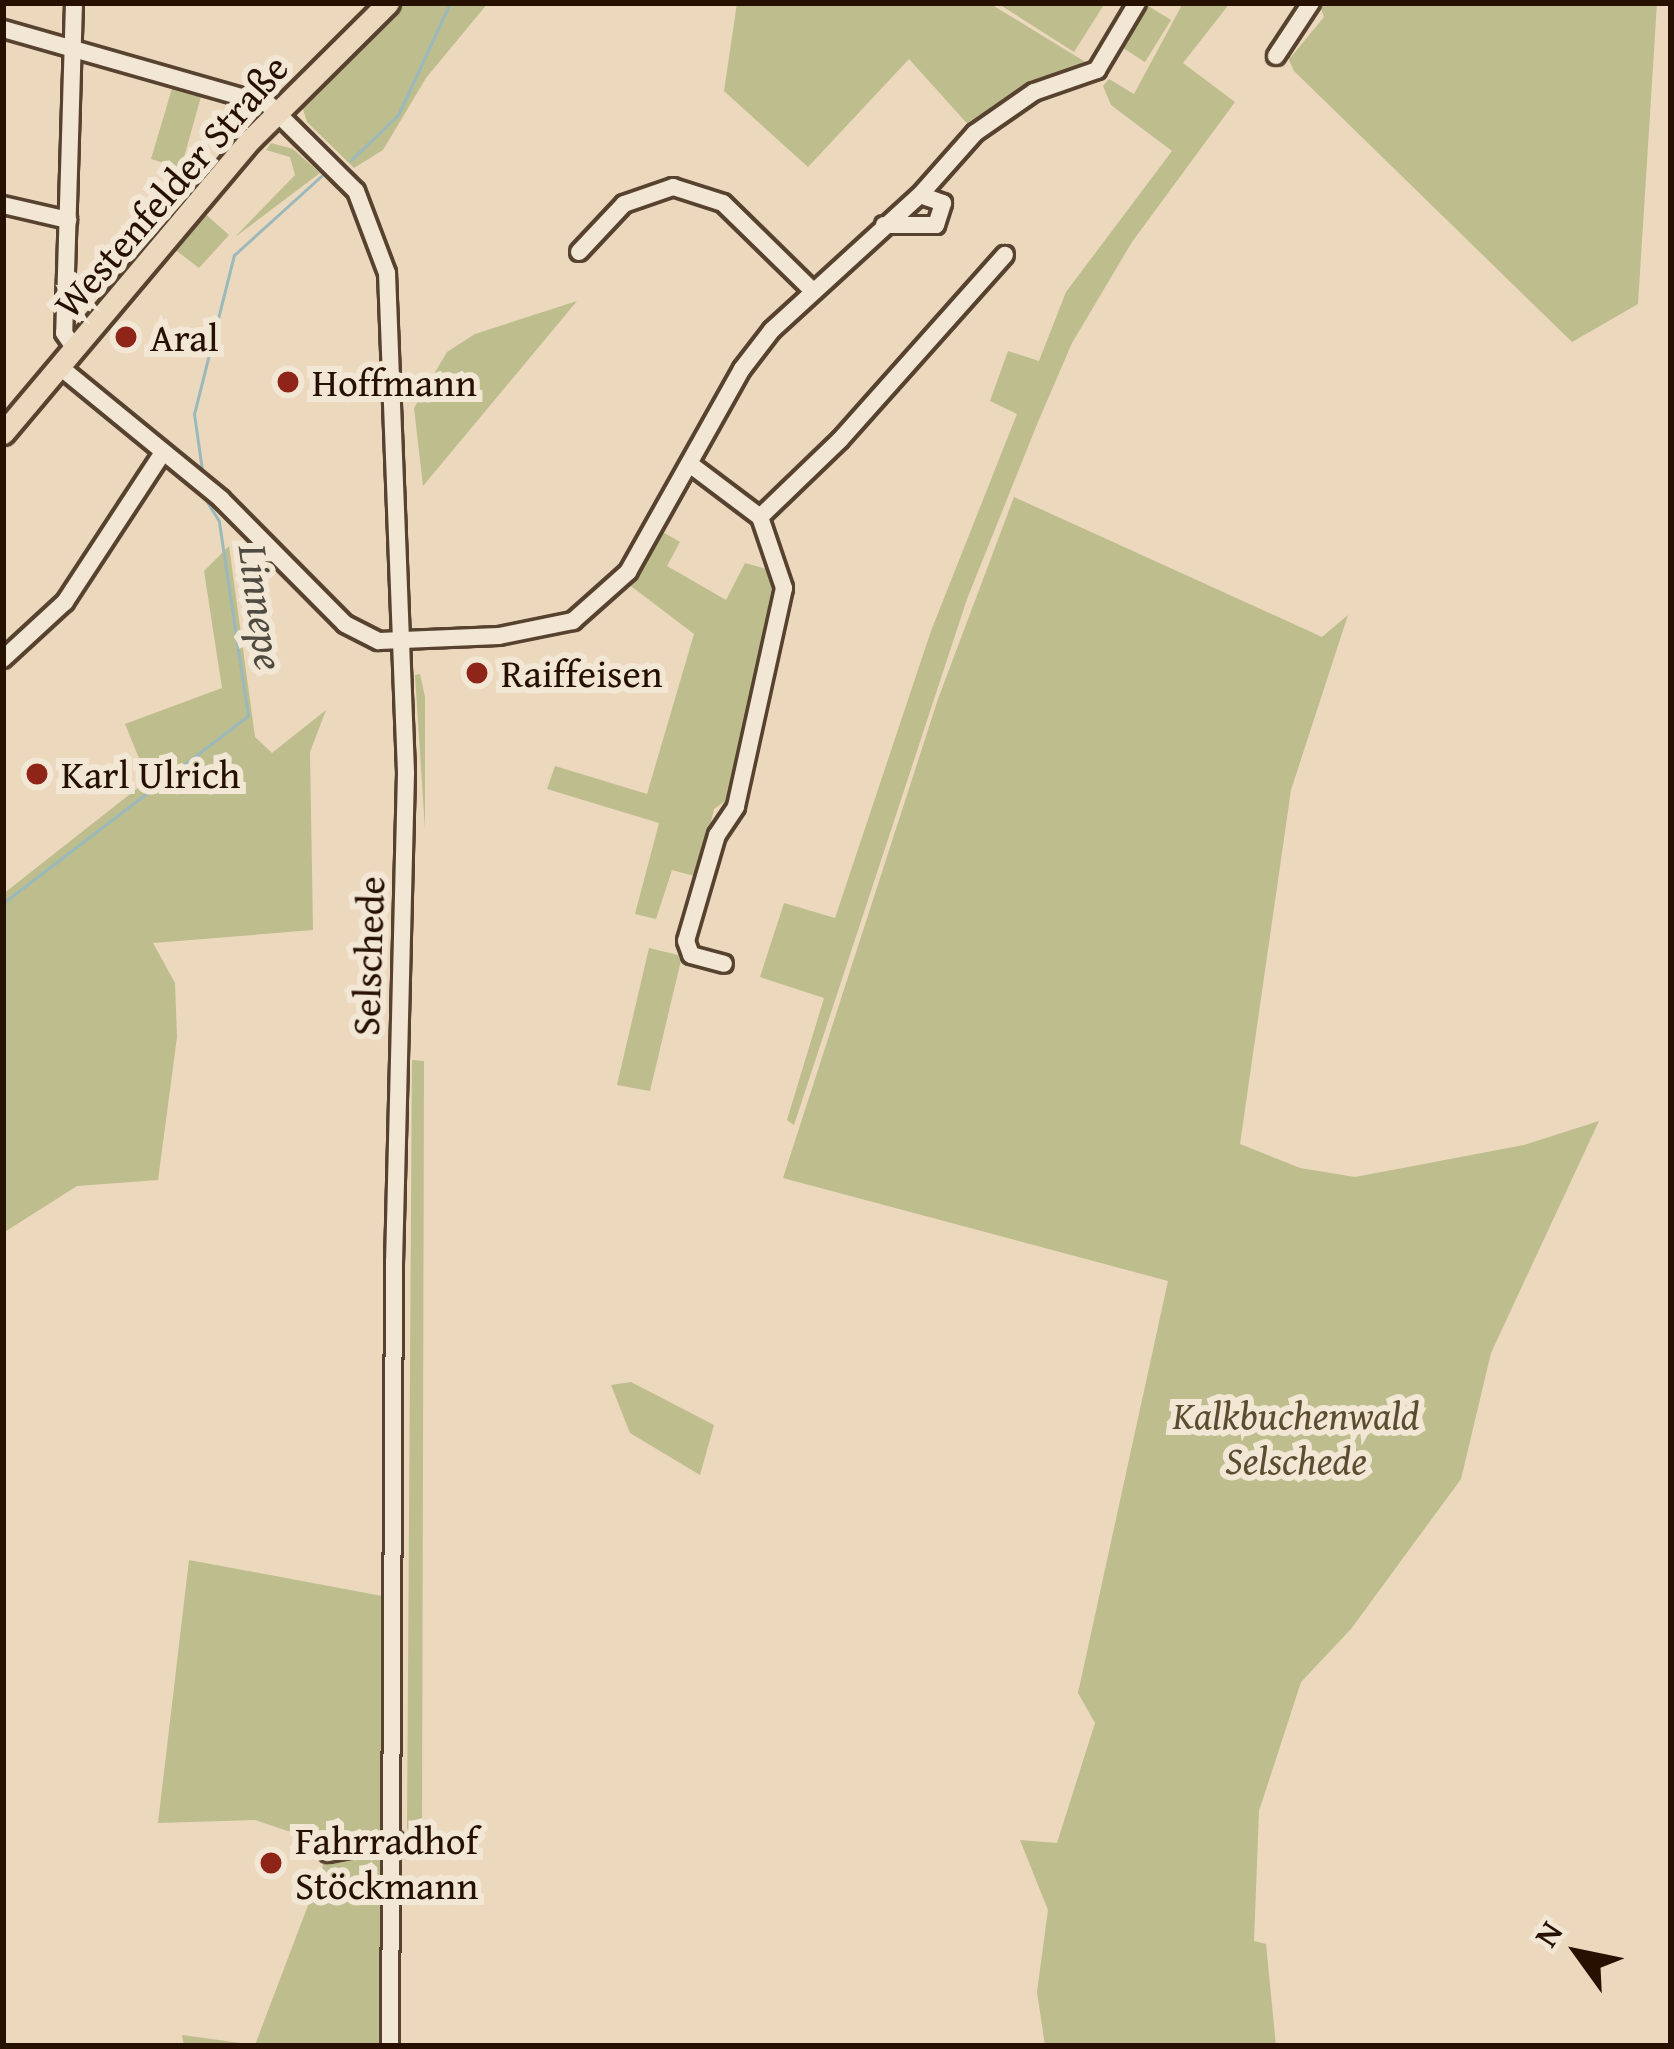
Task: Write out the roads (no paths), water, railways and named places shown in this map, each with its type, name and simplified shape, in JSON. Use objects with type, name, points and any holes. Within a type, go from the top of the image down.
[{"type":"main road","name":"Westenfelder Straße","points":[[3,433],[276,114],[388,3]]},
{"type":"street","points":[[74,3],[64,333],[76,349]]},
{"type":"street","points":[[60,368],[216,494],[345,625],[379,641],[500,636],[573,621],[628,572],[742,369],[812,291],[920,195],[975,133],[1034,92],[1097,70],[1136,3]]},
{"type":"street","points":[[1276,56],[1311,3]]},
{"type":"street","name":"Selschede","points":[[3,29],[256,99],[356,191],[387,273],[405,638],[391,2046]]},
{"type":"street","points":[[579,252],[624,204],[674,187],[723,203],[812,291]]},
{"type":"street","points":[[884,225],[936,224],[943,203],[920,195]]},
{"type":"street","points":[[3,205],[68,220]]},
{"type":"street","points":[[760,517],[840,440],[1005,255]]},
{"type":"street","points":[[3,659],[65,602],[164,452]]},
{"type":"street","points":[[691,465],[760,517],[784,588],[782,625],[736,807],[717,835],[686,941],[691,955],[724,964]]},
{"type":"street","points":[[328,1853],[394,1840]]},
{"type":"waterway","name":"Linnepe","points":[[351,160],[398,115],[450,3]]},
{"type":"waterway","name":"Linnepe","points":[[203,477],[194,414],[234,255],[321,176]]},
{"type":"waterway","name":"Linnepe","points":[[3,903],[248,716],[219,521],[201,492]]},
{"type":"place","name":"Aral","points":[[126,337]]},
{"type":"place","name":"Hoffmann","points":[[288,382]]},
{"type":"place","name":"Raiffeisen","points":[[477,673]]},
{"type":"place","name":"Karl Ulrich","points":[[37,774]]},
{"type":"place","name":"Fahrradhof Stöckmann","points":[[271,1863]]},
{"type":"park label","name":"Kalkbuchenwald Selschede","points":[[1296,1438]]}]
